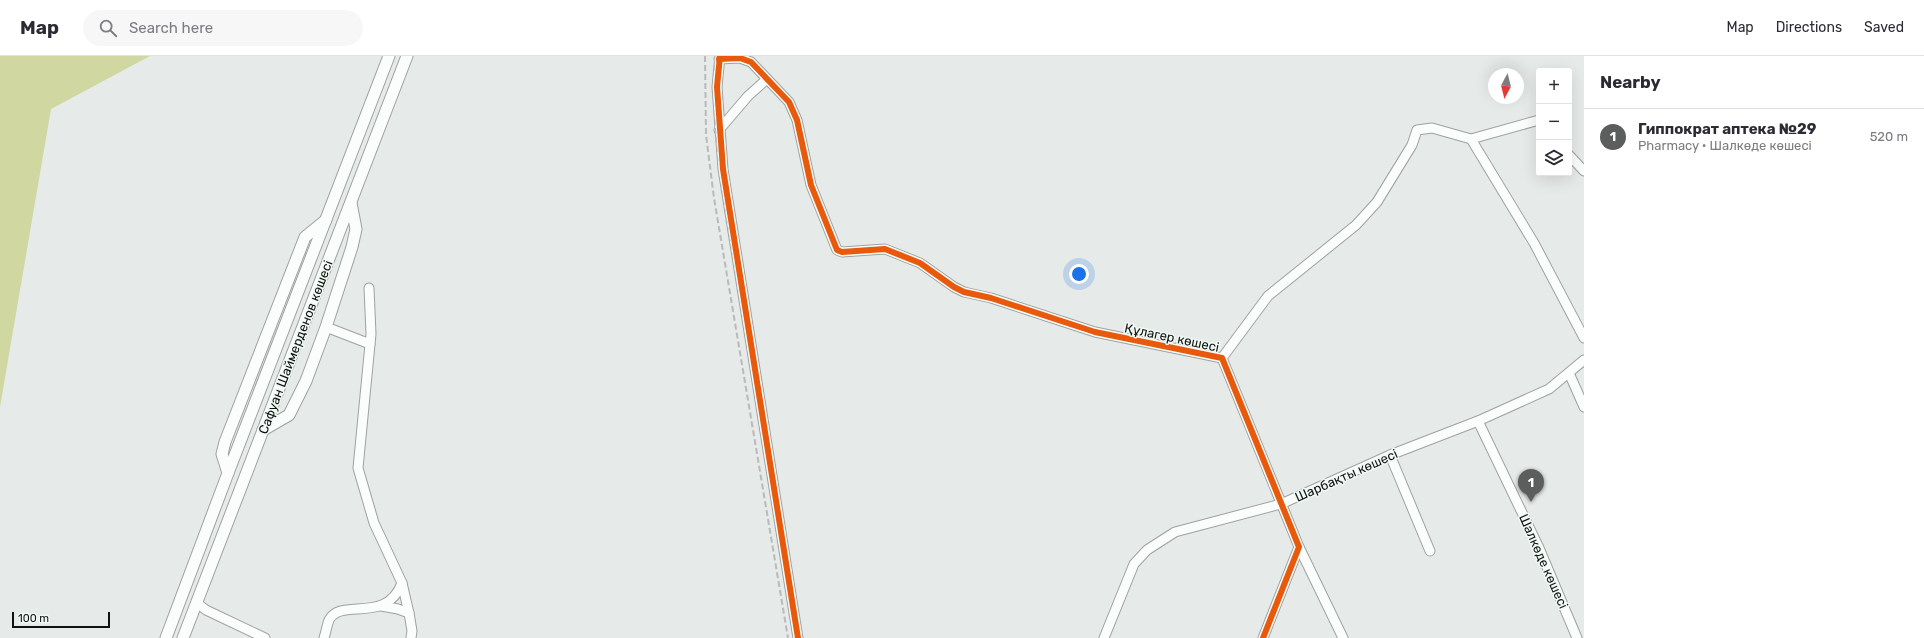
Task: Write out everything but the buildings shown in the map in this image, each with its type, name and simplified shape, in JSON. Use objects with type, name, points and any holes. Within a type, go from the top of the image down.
[{"type":"main road","name":"Сафуан Шаймерденов көшесі","points":[[166,638],[389,56]]},
{"type":"main road","name":"Сафуан Шаймерденов көшесі","points":[[183,638],[407,56]]},
{"type":"main road","points":[[263,430],[289,415],[306,381],[326,327],[352,247],[356,229],[351,203]]},
{"type":"street","points":[[719,130],[743,102],[767,79],[751,62],[740,58],[719,57],[717,87],[719,130],[731,224],[798,638]]},
{"type":"street","name":"Құлагер көшесі","points":[[767,79],[792,107],[797,120],[811,185],[837,250],[842,252],[885,249],[920,263],[954,287],[964,292],[991,298],[1095,332],[1222,358],[1299,547],[1343,638]]},
{"type":"street","points":[[1222,358],[1268,296],[1356,225],[1377,202],[1412,145],[1417,130],[1432,128],[1471,139],[1536,121]]},
{"type":"street","points":[[1471,139],[1534,243],[1584,338]]},
{"type":"street","points":[[1572,158],[1584,171]]},
{"type":"street","points":[[369,288],[370,344],[358,468],[374,523],[402,583],[412,631],[411,638]]},
{"type":"street","points":[[326,327],[370,344]]},
{"type":"street","name":"Шарбақты көшесі","points":[[1104,638],[1134,564],[1147,550],[1174,532],[1281,504],[1390,455],[1478,421],[1549,389],[1584,360]]},
{"type":"street","points":[[1569,373],[1584,407]]},
{"type":"street","name":"Шалкөде көшесі","points":[[1478,421],[1540,548],[1577,638]]},
{"type":"street","points":[[1390,455],[1430,551]]},
{"type":"street","points":[[1263,638],[1299,547]]},
{"type":"street","points":[[381,606],[389,602],[397,594],[402,583]]},
{"type":"street","points":[[197,603],[206,610],[265,638]]},
{"type":"street","points":[[324,638],[330,619],[340,611],[381,606],[398,609],[409,613]]},
{"type":"green space","points":[[0,56],[150,56],[51,109],[0,407]]},
{"type":"railway","points":[[705,56],[706,135],[714,198],[788,638]]},
{"type":"railway","points":[[715,56],[716,136],[724,198],[797,638]]},
{"type":"cycle path","points":[[720,56],[717,87],[723,169],[798,638]]},
{"type":"cycle path","points":[[719,59],[740,58],[751,62],[789,102],[797,120],[811,185],[837,250],[842,252],[885,249],[920,263],[954,287],[964,292],[991,298],[1095,332],[1222,358],[1299,547],[1263,638]]},
{"type":"place","name":"Гиппократ аптека №29","points":[[1531,502]]}]
